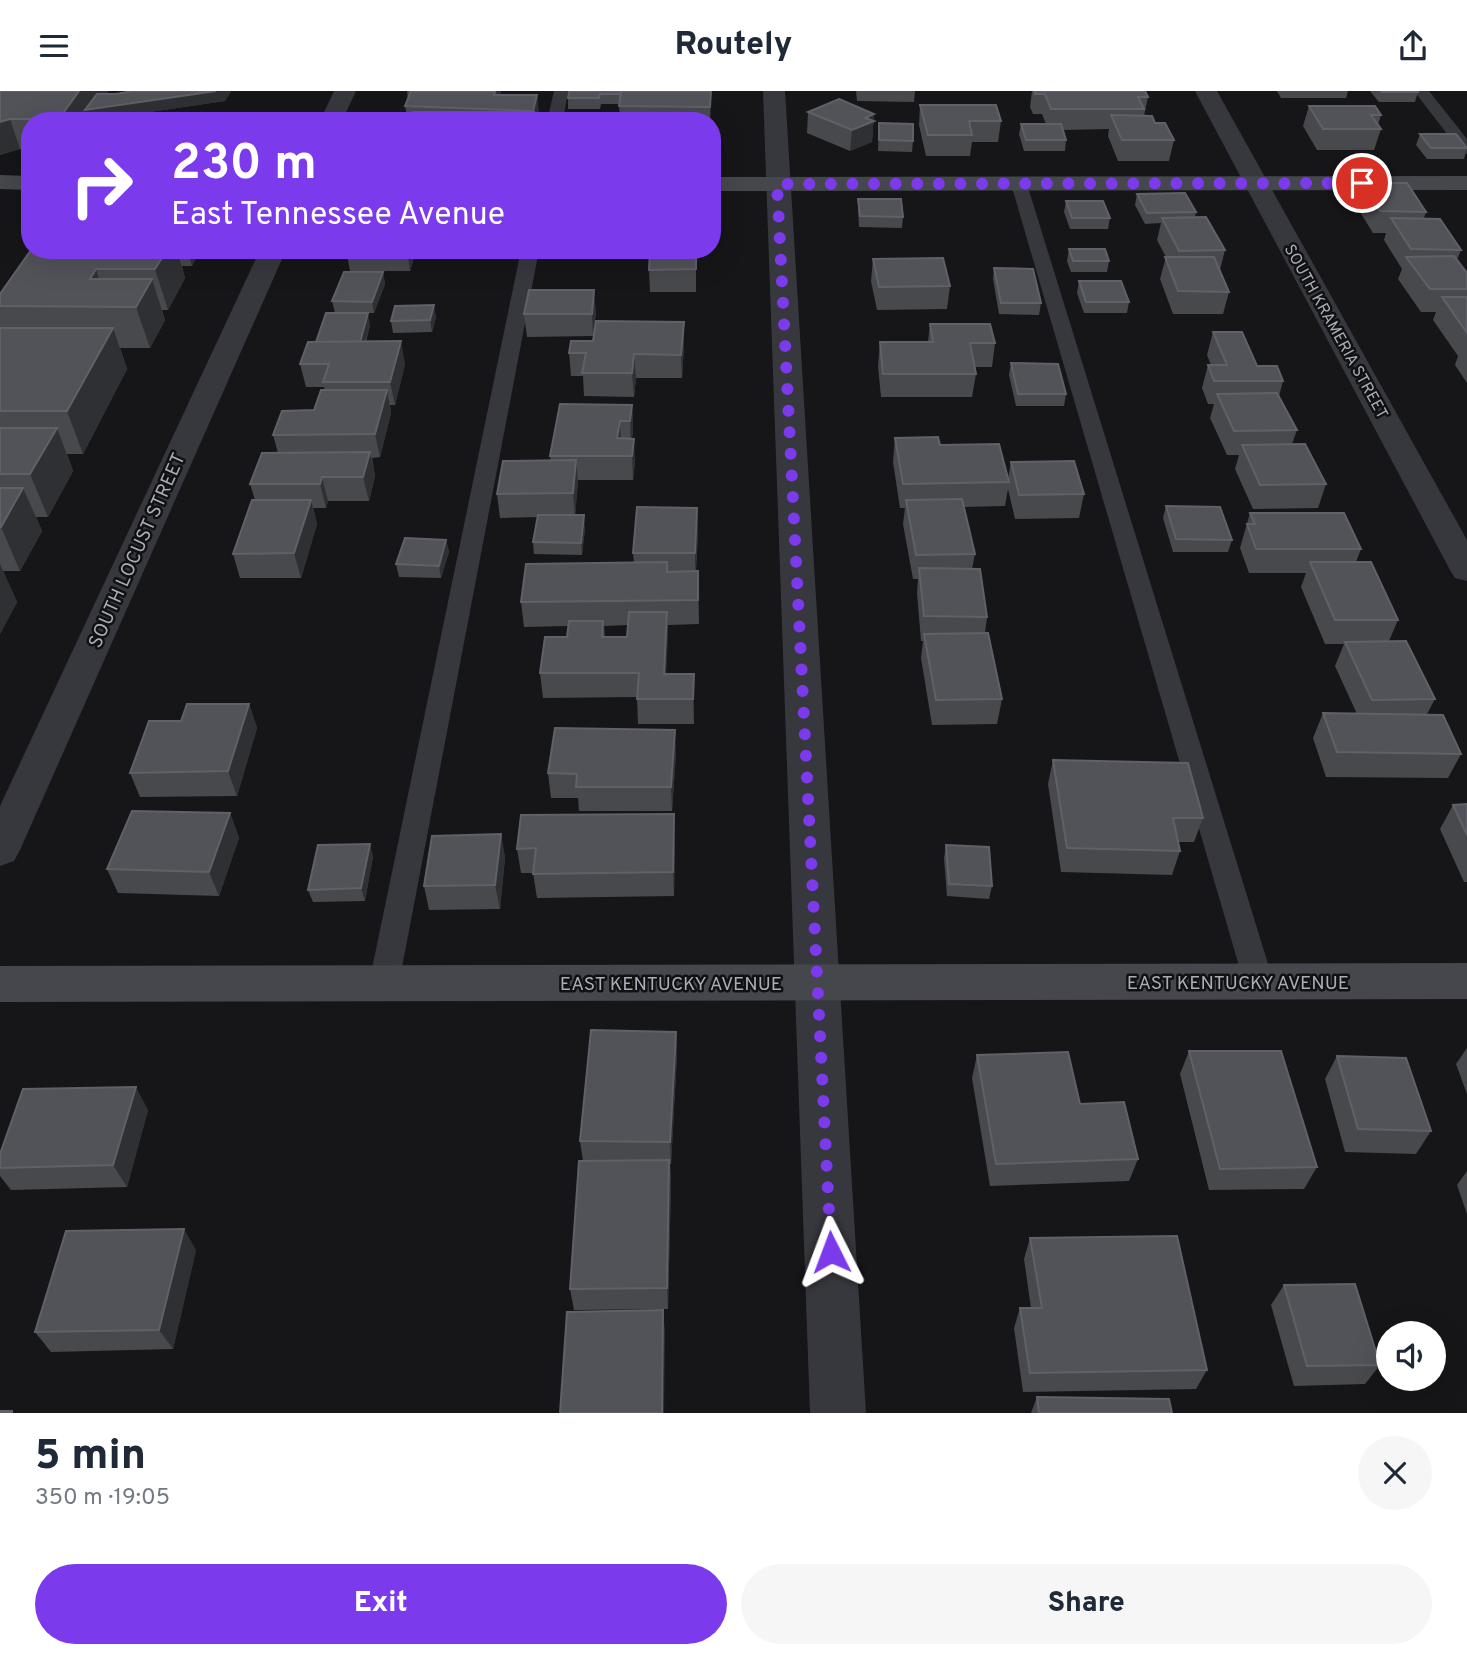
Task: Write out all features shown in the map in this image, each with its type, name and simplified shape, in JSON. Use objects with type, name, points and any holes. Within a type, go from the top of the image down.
[{"type":"street","points":[[335,112],[345,91]]},
{"type":"street","points":[[774,91],[838,1413]]},
{"type":"street","name":"SOUTH KRAMERIA STREET","points":[[1206,91],[1467,571]]},
{"type":"street","points":[[0,182],[21,183]]},
{"type":"street","points":[[721,184],[1467,183]]},
{"type":"street","name":"SOUTH LOCUST STREET","points":[[0,850],[269,259]]},
{"type":"street","name":"EAST KENTUCKY AVENUE","points":[[0,984],[1467,981]]},
{"type":"lane","points":[[557,112],[561,91]]},
{"type":"lane","points":[[1421,91],[1467,149]]},
{"type":"lane","points":[[1019,184],[1259,983]]},
{"type":"lane","points":[[384,983],[528,259]]},
{"type":"building","points":[[0,91],[79,91],[64,112],[21,112],[21,119],[0,122]]},
{"type":"building","points":[[216,91],[85,110],[97,94]]},
{"type":"building","points":[[411,91],[495,91],[494,95],[537,95],[533,111],[405,106]]},
{"type":"building","points":[[569,91],[621,91],[621,94],[600,94],[599,98],[568,98]]},
{"type":"building","points":[[621,91],[711,91],[710,107],[619,106]]},
{"type":"building","points":[[1035,91],[1145,91],[1148,97],[1138,97],[1144,109],[1051,109],[1045,94],[1035,94]]},
{"type":"building","points":[[1418,91],[1418,92],[1382,92]]},
{"type":"building","points":[[839,99],[874,114],[865,118],[874,121],[852,130],[808,112]]},
{"type":"building","points":[[920,105],[996,105],[1001,121],[969,121],[972,135],[928,135]]},
{"type":"building","points":[[1309,106],[1375,106],[1381,115],[1371,115],[1381,129],[1323,129]]},
{"type":"building","points":[[1111,115],[1152,116],[1155,123],[1165,123],[1174,140],[1122,140]]},
{"type":"building","points":[[879,123],[913,124],[913,141],[879,140]]},
{"type":"building","points":[[1021,124],[1061,124],[1066,140],[1026,140]]},
{"type":"building","points":[[1420,134],[1456,134],[1467,148],[1431,148]]},
{"type":"building","points":[[1362,183],[1407,183],[1426,212],[1380,211]]},
{"type":"building","points":[[1185,193],[1196,212],[1147,213],[1137,194]]},
{"type":"building","points":[[858,199],[901,199],[903,217],[860,216]]},
{"type":"building","points":[[1066,201],[1103,201],[1110,218],[1072,218]]},
{"type":"building","points":[[1206,217],[1225,250],[1179,251],[1162,218]]},
{"type":"building","points":[[1391,218],[1440,219],[1461,250],[1411,249]]},
{"type":"building","points":[[1069,249],[1105,249],[1109,261],[1073,261]]},
{"type":"building","points":[[1454,256],[1467,273],[1467,289],[1430,289],[1406,257]]},
{"type":"building","points":[[1165,257],[1214,257],[1229,292],[1178,291]]},
{"type":"building","points":[[943,258],[950,286],[879,287],[873,259]]},
{"type":"building","points":[[25,259],[161,259],[155,269],[96,269],[90,279],[152,279],[136,307],[0,306],[0,294]]},
{"type":"building","points":[[650,259],[696,259],[696,269],[649,270]]},
{"type":"building","points":[[994,268],[1033,269],[1041,303],[1001,303]]},
{"type":"building","points":[[344,272],[383,272],[372,302],[332,301]]},
{"type":"building","points":[[1079,281],[1121,281],[1129,302],[1086,302]]},
{"type":"building","points":[[529,290],[594,290],[592,314],[524,314]]},
{"type":"building","points":[[1442,297],[1467,297],[1467,333]]},
{"type":"building","points":[[434,305],[430,320],[391,321],[395,306]]},
{"type":"building","points":[[326,313],[368,313],[360,342],[316,342]]},
{"type":"building","points":[[596,321],[684,322],[681,355],[634,354],[632,373],[582,373],[586,353],[569,353],[571,341],[593,341]]},
{"type":"building","points":[[930,324],[990,324],[995,343],[970,343],[976,374],[883,374],[880,342],[933,342]]},
{"type":"building","points":[[0,328],[113,328],[67,411],[0,411]]},
{"type":"building","points":[[1213,332],[1242,332],[1257,366],[1277,366],[1283,381],[1214,381],[1208,365],[1227,365]]},
{"type":"building","points":[[401,341],[390,382],[323,382],[329,364],[300,364],[308,342]]},
{"type":"building","points":[[1011,363],[1058,364],[1066,394],[1018,394]]},
{"type":"building","points":[[321,390],[387,390],[375,434],[273,435],[282,411],[314,410]]},
{"type":"building","points":[[1277,393],[1297,430],[1234,431],[1217,394]]},
{"type":"building","points":[[560,404],[632,405],[630,421],[620,421],[617,438],[634,439],[632,456],[550,456]]},
{"type":"building","points":[[0,428],[57,428],[30,474],[0,474]]},
{"type":"building","points":[[938,437],[940,445],[999,444],[1009,482],[903,484],[895,438]]},
{"type":"building","points":[[1305,444],[1326,484],[1260,485],[1242,445]]},
{"type":"building","points":[[370,452],[363,477],[322,477],[320,484],[250,484],[262,453]]},
{"type":"building","points":[[576,460],[573,493],[497,494],[503,461]]},
{"type":"building","points":[[1074,461],[1084,494],[1019,495],[1011,462]]},
{"type":"building","points":[[0,488],[23,488],[1,527],[0,527]]},
{"type":"building","points":[[962,499],[975,554],[916,555],[906,500]]},
{"type":"building","points":[[252,500],[311,500],[294,553],[233,554]]},
{"type":"building","points":[[1166,506],[1220,507],[1232,540],[1176,539]]},
{"type":"building","points":[[637,507],[697,508],[695,553],[633,553]]},
{"type":"building","points":[[1250,513],[1344,513],[1361,549],[1256,549],[1247,524],[1255,524]]},
{"type":"building","points":[[538,515],[584,515],[581,543],[533,542]]},
{"type":"building","points":[[405,538],[446,540],[439,566],[396,564]]},
{"type":"building","points":[[667,562],[667,572],[698,571],[698,600],[521,602],[526,564]]},
{"type":"building","points":[[1310,562],[1371,562],[1398,620],[1335,620]]},
{"type":"building","points":[[919,568],[980,569],[987,617],[924,616]]},
{"type":"building","points":[[629,612],[667,612],[664,674],[694,674],[693,699],[637,699],[639,673],[540,673],[545,637],[567,637],[569,621],[603,621],[602,637],[627,637]]},
{"type":"building","points":[[988,633],[1002,699],[936,700],[924,634]]},
{"type":"building","points":[[1406,641],[1435,699],[1372,700],[1345,642]]},
{"type":"building","points":[[187,704],[249,704],[228,771],[130,773],[149,721],[181,721]]},
{"type":"building","points":[[1323,713],[1443,715],[1461,754],[1337,752]]},
{"type":"building","points":[[555,728],[675,730],[671,787],[576,787],[577,774],[548,773]]},
{"type":"building","points":[[1053,760],[1188,763],[1203,818],[1173,818],[1180,851],[1067,848]]},
{"type":"building","points":[[1467,804],[1467,835],[1453,805]]},
{"type":"building","points":[[132,811],[230,813],[209,872],[107,869]]},
{"type":"building","points":[[674,814],[673,872],[533,874],[536,848],[517,849],[521,815]]},
{"type":"building","points":[[501,834],[495,885],[424,886],[432,836]]},
{"type":"building","points":[[370,844],[361,888],[308,890],[318,845]]},
{"type":"building","points":[[946,845],[989,847],[992,886],[949,884]]},
{"type":"building","points":[[591,1030],[676,1032],[670,1142],[580,1141]]},
{"type":"building","points":[[1189,1051],[1281,1051],[1317,1167],[1220,1169]]},
{"type":"building","points":[[1068,1052],[1080,1104],[1124,1102],[1138,1159],[996,1164],[977,1055]]},
{"type":"building","points":[[1337,1056],[1406,1058],[1431,1131],[1358,1129]]},
{"type":"building","points":[[136,1087],[113,1165],[0,1168],[0,1154],[23,1089]]},
{"type":"building","points":[[669,1160],[667,1288],[570,1289],[579,1161]]},
{"type":"building","points":[[184,1229],[159,1330],[35,1332],[66,1231]]},
{"type":"building","points":[[1177,1236],[1207,1370],[1030,1373],[1020,1308],[1042,1308],[1030,1238]]},
{"type":"building","points":[[1355,1284],[1376,1352],[1376,1365],[1307,1366],[1284,1285]]},
{"type":"building","points":[[663,1310],[662,1413],[560,1413],[567,1312]]},
{"type":"building","points":[[1037,1397],[1169,1399],[1172,1413],[1039,1413]]},
{"type":"route","points":[[831,1252],[777,184],[1362,183]]}]
